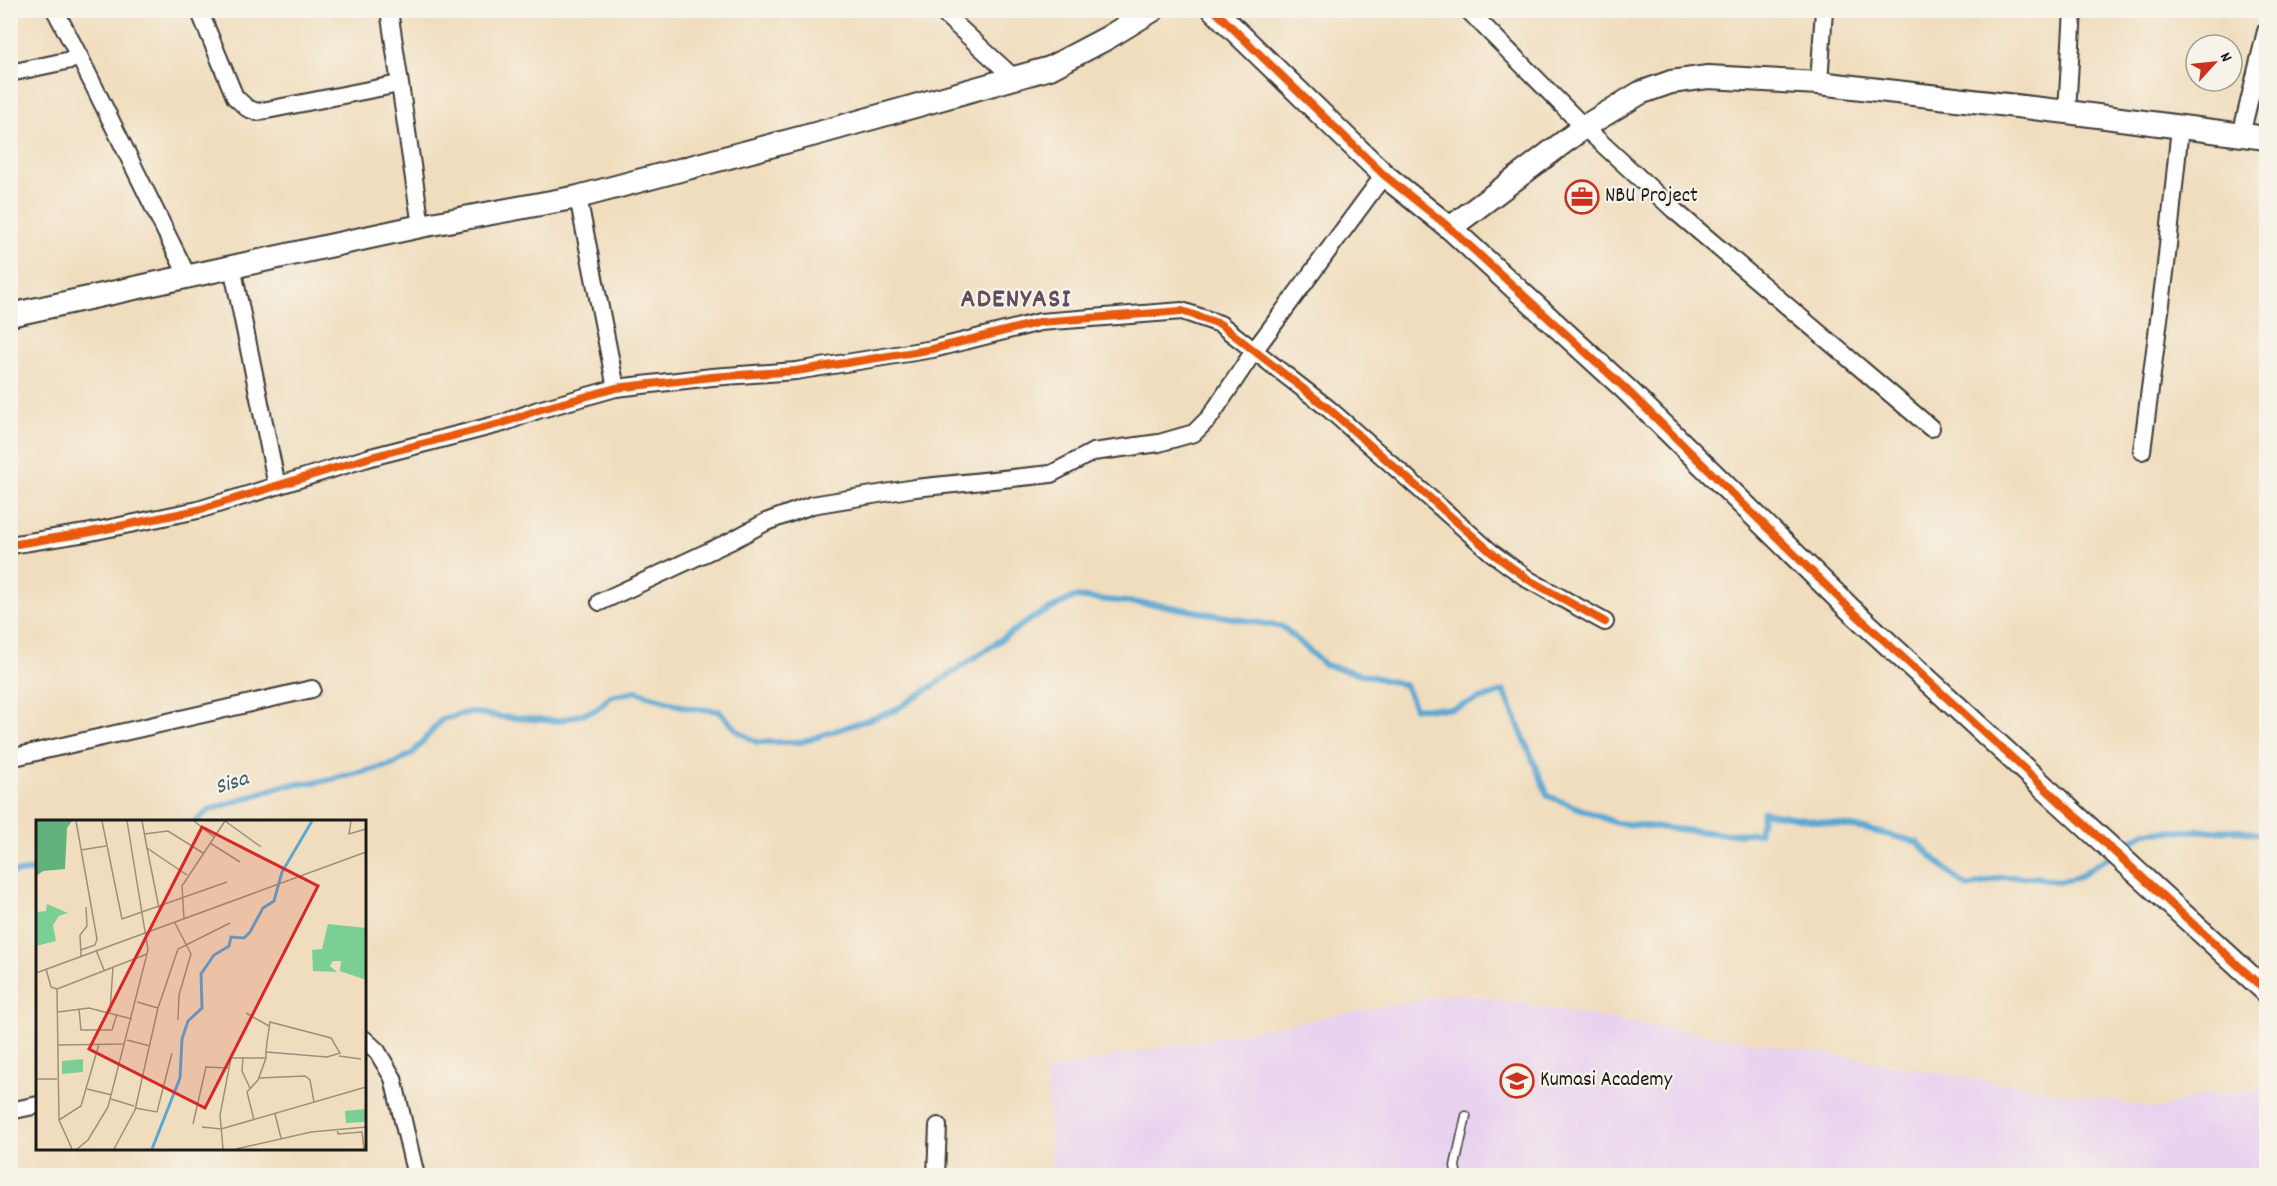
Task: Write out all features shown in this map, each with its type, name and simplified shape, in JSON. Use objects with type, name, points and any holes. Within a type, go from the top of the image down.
[{"type":"street","points":[[55,10],[187,275]]},
{"type":"street","points":[[199,10],[235,97],[247,108],[257,112],[399,84]]},
{"type":"street","points":[[389,10],[421,226]]},
{"type":"street","points":[[940,10],[1015,78]]},
{"type":"street","points":[[10,315],[421,226],[578,197],[1050,68],[1107,38],[1153,10]]},
{"type":"street","points":[[1214,10],[1384,175],[1450,228],[1629,391],[1850,609],[2266,991]]},
{"type":"street","points":[[1468,10],[1584,127],[1674,210],[1931,428]]},
{"type":"street","points":[[1819,83],[1824,10]]},
{"type":"street","points":[[2067,112],[2073,10]]},
{"type":"street","points":[[2241,135],[2266,31]]},
{"type":"street","points":[[10,73],[80,58]]},
{"type":"street","points":[[1450,228],[1584,127],[1640,93],[1671,82],[1708,77],[1819,83],[2266,138]]},
{"type":"street","points":[[2142,451],[2166,265],[2180,127]]},
{"type":"street","points":[[600,602],[731,541],[766,522],[812,505],[915,488],[1051,474],[1093,452],[1158,443],[1194,433],[1210,417],[1254,351],[1384,175]]},
{"type":"street","points":[[578,197],[616,388]]},
{"type":"street","points":[[232,266],[277,486]]},
{"type":"street","points":[[10,545],[86,533],[198,510],[371,457],[503,423],[538,410],[616,388],[712,377],[796,371],[933,349],[1040,322],[1182,310],[1220,324],[1329,409],[1492,553],[1529,580],[1605,622]]},
{"type":"street","points":[[10,758],[312,688]]},
{"type":"street","points":[[366,1041],[377,1051],[393,1078],[416,1176]]},
{"type":"street","points":[[10,1111],[36,1105]]},
{"type":"street","points":[[936,1176],[938,1126]]},
{"type":"lane","points":[[1457,1176],[1455,1166],[1466,1116]]},
{"type":"shaded area","name":"Kumasi Academy","points":[[1455,993],[2160,1109],[2199,1096],[2266,1089],[2266,1175],[1053,1175],[1046,1072],[1123,1055]]},
{"type":"waterway","points":[[196,820],[209,810],[283,786],[323,781],[392,765],[413,753],[442,719],[470,712],[558,721],[596,710],[611,696],[636,691],[687,708],[719,711],[738,731],[756,742],[802,742],[894,711],[1031,619],[1074,597],[1160,605],[1283,627],[1325,665],[1405,685],[1415,708],[1451,709],[1504,691],[1548,796],[1616,823],[1725,834],[1759,833],[1763,812],[1865,829],[1917,842],[1968,887],[2003,877],[2036,877],[2058,882],[2076,878],[2112,855]]},
{"type":"waterway","points":[[2120,849],[2145,832],[2240,830],[2266,836]]},
{"type":"waterway","name":"Sisa","points":[[10,873],[36,870]]},
{"type":"cycle path","points":[[1214,10],[1384,175],[1450,228],[1628,391],[1850,609],[2266,991]]},
{"type":"cycle path","points":[[10,545],[86,533],[198,510],[371,457],[503,423],[538,410],[616,388],[712,377],[796,371],[933,349],[1040,322],[1182,311],[1220,324],[1329,409],[1492,553],[1529,580],[1605,622]]},
{"type":"place","name":"NBU Project","points":[[1582,197]]},
{"type":"place","name":"Kumasi Academy","points":[[1517,1081]]},
{"type":"district","name":"ADENYASI","points":[[1016,300]]}]
